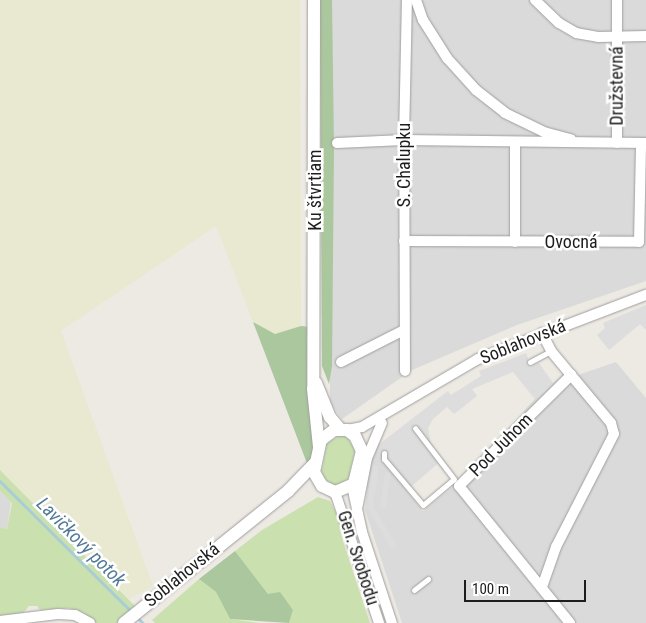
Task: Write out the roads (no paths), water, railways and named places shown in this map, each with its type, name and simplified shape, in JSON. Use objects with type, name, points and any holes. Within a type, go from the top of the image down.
[{"type":"street","name":"Ku štvrtiam","points":[[314,0],[314,409],[319,447],[314,476],[322,486]]},
{"type":"street","name":"S. Chalupku","points":[[405,371],[404,140],[407,0]]},
{"type":"street","points":[[416,0],[422,20],[442,50],[476,90],[505,113],[544,132],[587,143]]},
{"type":"street","points":[[534,0],[559,23],[576,33],[646,36]]},
{"type":"street","name":"Družstevná","points":[[617,0],[617,143],[644,143]]},
{"type":"street","points":[[337,142],[404,140],[617,143]]},
{"type":"street","points":[[515,143],[515,242]]},
{"type":"street","name":"Ovocná","points":[[404,241],[643,242],[644,143]]},
{"type":"street","name":"Soblahovská","points":[[343,430],[362,427],[478,359],[542,333],[646,295]]},
{"type":"street","points":[[341,362],[404,330]]},
{"type":"street","points":[[542,333],[551,350],[611,423],[614,434],[556,546],[542,587]]},
{"type":"street","name":"Pod Juhom","points":[[570,623],[460,486],[571,375]]},
{"type":"street","name":"Ku štvrtiam","points":[[314,379],[330,417],[343,430],[357,438],[365,455]]},
{"type":"street","name":"Soblahovská","points":[[365,455],[382,423],[406,402]]},
{"type":"street","points":[[319,447],[328,433],[343,430]]},
{"type":"street","points":[[288,491],[313,485],[322,486],[335,492],[352,486],[359,474],[365,455]]},
{"type":"street","name":"Gen. Svobodu","points":[[357,512],[365,455]]},
{"type":"street","name":"Soblahovská","points":[[126,621],[142,606],[288,491],[316,462]]},
{"type":"street","name":"Gen. Svobodu","points":[[352,486],[357,512],[392,623]]},
{"type":"street","name":"Gen. Svobodu","points":[[335,492],[379,623]]},
{"type":"street","points":[[0,621],[67,615],[90,623]]},
{"type":"lane","points":[[530,362],[551,350]]},
{"type":"lane","points":[[384,453],[384,459],[423,505],[454,479],[415,428]]},
{"type":"lane","points":[[414,590],[428,579]]},
{"type":"waterway","name":"Lavičkový potok","points":[[0,481],[131,611]]},
{"type":"waterway","name":"Lavičkový potok","points":[[137,617],[143,623]]}]
